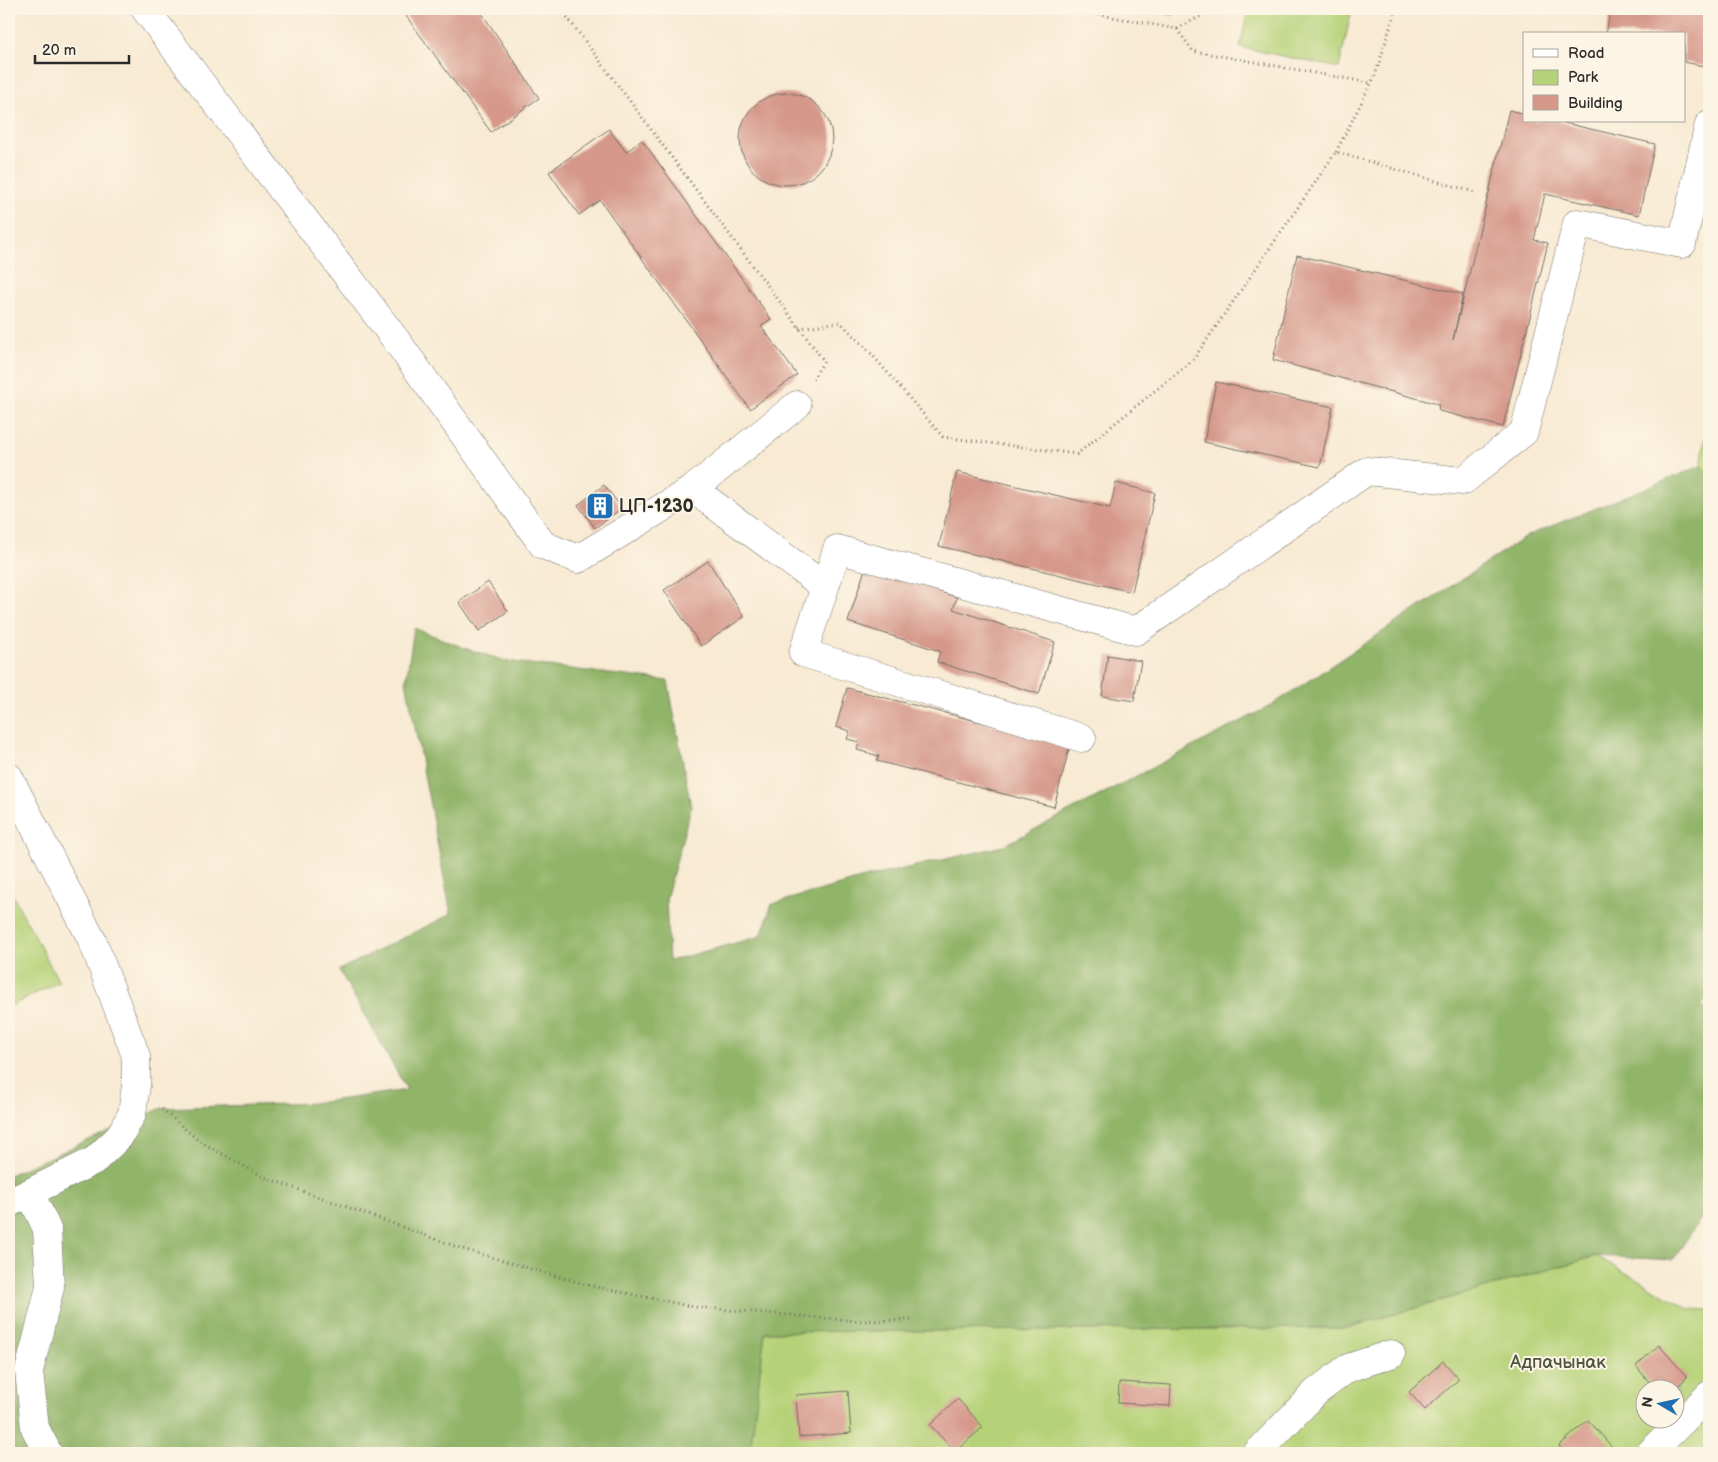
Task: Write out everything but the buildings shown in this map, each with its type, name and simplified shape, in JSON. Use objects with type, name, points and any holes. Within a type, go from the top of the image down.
[{"type":"street","points":[[145,9],[396,340],[543,545],[578,559],[693,489],[797,405]]},
{"type":"street","points":[[1082,738],[803,653],[837,549],[1136,631],[1367,471],[1463,481],[1524,432],[1577,223],[1682,244],[1709,124]]},
{"type":"street","points":[[693,489],[825,587]]},
{"type":"street","points":[[9,777],[93,942],[136,1056],[136,1085],[132,1114],[119,1137],[95,1160],[19,1198],[47,1229],[50,1287],[29,1371],[35,1428],[48,1453]]},
{"type":"street","points":[[1257,1453],[1316,1392],[1348,1368],[1391,1354]]},
{"type":"street","points":[[1650,1453],[1709,1395]]},
{"type":"path","points":[[561,9],[824,361],[797,405]]},
{"type":"path","points":[[1069,9],[1177,29],[1214,9]]},
{"type":"path","points":[[799,328],[840,322],[868,350],[943,437],[1077,454],[1193,360],[1336,152],[1371,83],[1396,9]]},
{"type":"path","points":[[1177,29],[1193,51],[1371,83]]},
{"type":"path","points":[[1336,152],[1474,192]]},
{"type":"path","points":[[136,1085],[199,1141],[264,1177],[463,1249],[591,1286],[694,1306],[857,1321],[911,1320]]},
{"type":"green space","points":[[1139,9],[1175,9],[1174,15]]},
{"type":"green space","points":[[1248,9],[1352,9],[1339,68],[1240,47]]},
{"type":"green space","points":[[1709,415],[1709,476],[1701,466]]},
{"type":"green space","points":[[1701,466],[1709,476],[1709,998],[1701,1005],[1709,1014],[1709,1206],[1673,1260],[1596,1256],[1346,1328],[765,1332],[750,1453],[9,1453],[9,1175],[162,1108],[315,1103],[407,1090],[339,970],[451,914],[406,681],[414,628],[467,649],[506,661],[668,681],[691,807],[666,899],[669,961],[761,936],[772,904],[868,877],[1003,846],[1272,705],[1527,536]]},
{"type":"green space","points":[[9,888],[59,982],[9,1007]]},
{"type":"green space","name":"Адпачынак","points":[[1596,1256],[1690,1309],[1709,1310],[1709,1453],[749,1453],[765,1332],[1346,1328]]},
{"type":"place","name":"ЦП-1230","points":[[600,506]]}]
